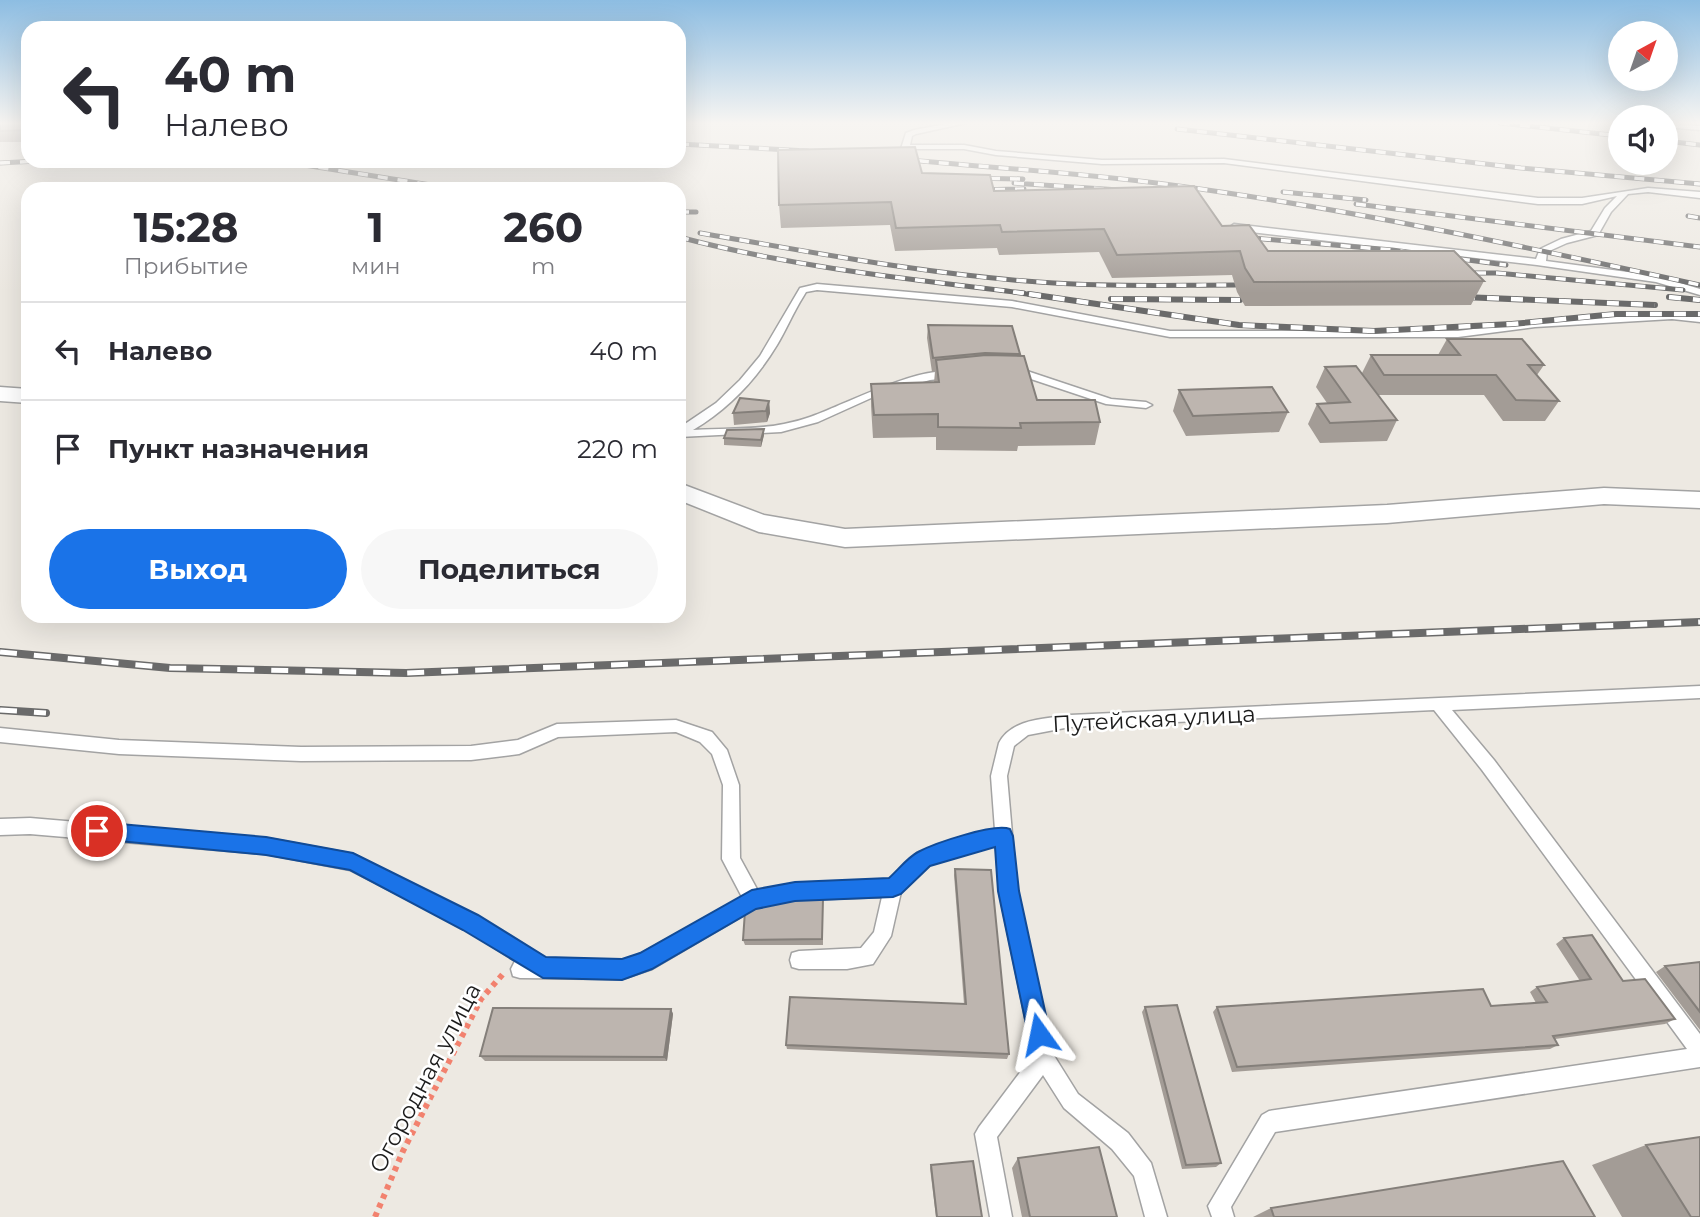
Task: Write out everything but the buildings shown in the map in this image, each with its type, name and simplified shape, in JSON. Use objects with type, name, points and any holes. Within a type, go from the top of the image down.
[{"type":"street","points":[[0,394],[21,396]]},
{"type":"street","points":[[686,494],[759,523],[845,538],[1387,514],[1604,496],[1700,500]]},
{"type":"lane","points":[[1372,180],[1538,201],[1582,201],[1648,190],[1700,195]]},
{"type":"lane","points":[[1536,262],[1542,260],[1544,251],[1553,246],[1595,233],[1608,209],[1626,192]]},
{"type":"lane","points":[[1218,225],[1536,262],[1657,279],[1700,292]]},
{"type":"lane","points":[[686,430],[726,400],[772,345],[803,290],[817,287],[1013,304],[1170,334],[1458,334],[1535,324],[1672,316],[1700,319]]},
{"type":"lane","points":[[996,373],[1023,373],[1110,402],[1146,405]]},
{"type":"lane","points":[[686,434],[781,428],[814,420],[876,392],[929,377],[969,374]]},
{"type":"lane","name":"Путейская улица","points":[[1156,1217],[1143,1171],[1120,1141],[1072,1101],[1044,1058],[1008,891],[999,776],[1007,743],[1024,729],[1070,721],[1700,692]]},
{"type":"lane","points":[[1439,705],[1488,765],[1700,1050]]},
{"type":"lane","points":[[0,735],[119,747],[301,754],[471,753],[519,747],[557,731],[676,726],[706,737],[719,750],[730,785],[732,859],[752,900]]},
{"type":"lane","points":[[0,827],[30,825],[266,846],[353,862],[471,922],[543,968]]},
{"type":"lane","points":[[799,960],[847,960],[866,957],[882,936],[893,888],[923,859],[1003,836]]},
{"type":"lane","points":[[520,969],[622,970],[645,962],[752,900],[795,892],[893,888]]},
{"type":"lane","points":[[1223,1217],[1219,1206],[1269,1122],[1700,1057]]},
{"type":"lane","points":[[1001,1217],[986,1134],[1044,1058]]},
{"type":"path","name":"Огородная улица","points":[[375,1217],[403,1151],[481,999],[502,974],[520,969]]},
{"type":"railway","points":[[398,180],[412,182]]},
{"type":"railway","points":[[1125,180],[1310,206],[1440,230],[1700,285]]},
{"type":"railway","points":[[1653,180],[1700,184]]},
{"type":"railway","points":[[1014,183],[1119,190]]},
{"type":"railway","points":[[975,190],[1024,189]]},
{"type":"railway","points":[[1283,192],[1366,200]]},
{"type":"railway","points":[[1356,204],[1700,247]]},
{"type":"railway","points":[[686,212],[696,212]]},
{"type":"railway","points":[[1688,216],[1700,218]]},
{"type":"railway","points":[[700,233],[876,263],[1009,280],[1099,285],[1235,285]]},
{"type":"railway","points":[[1241,237],[1392,250],[1506,265]]},
{"type":"railway","points":[[686,239],[807,264],[1024,293]]},
{"type":"railway","points":[[1456,273],[1497,273],[1683,290]]},
{"type":"railway","points":[[1013,292],[1041,296]]},
{"type":"railway","points":[[1029,294],[1239,325],[1374,331],[1512,324],[1616,314],[1700,314]]},
{"type":"railway","points":[[1463,297],[1655,305]]},
{"type":"railway","points":[[1669,297],[1700,300]]},
{"type":"railway","points":[[1111,299],[1240,300]]},
{"type":"railway","points":[[0,652],[170,668],[406,673],[1700,622]]},
{"type":"railway","points":[[0,710],[46,713]]},
{"type":"route","points":[[97,831],[266,846],[353,862],[471,922],[543,968],[622,970],[645,962],[752,900],[795,892],[893,888],[923,859],[1003,836],[1008,891],[1039,1034]]}]
